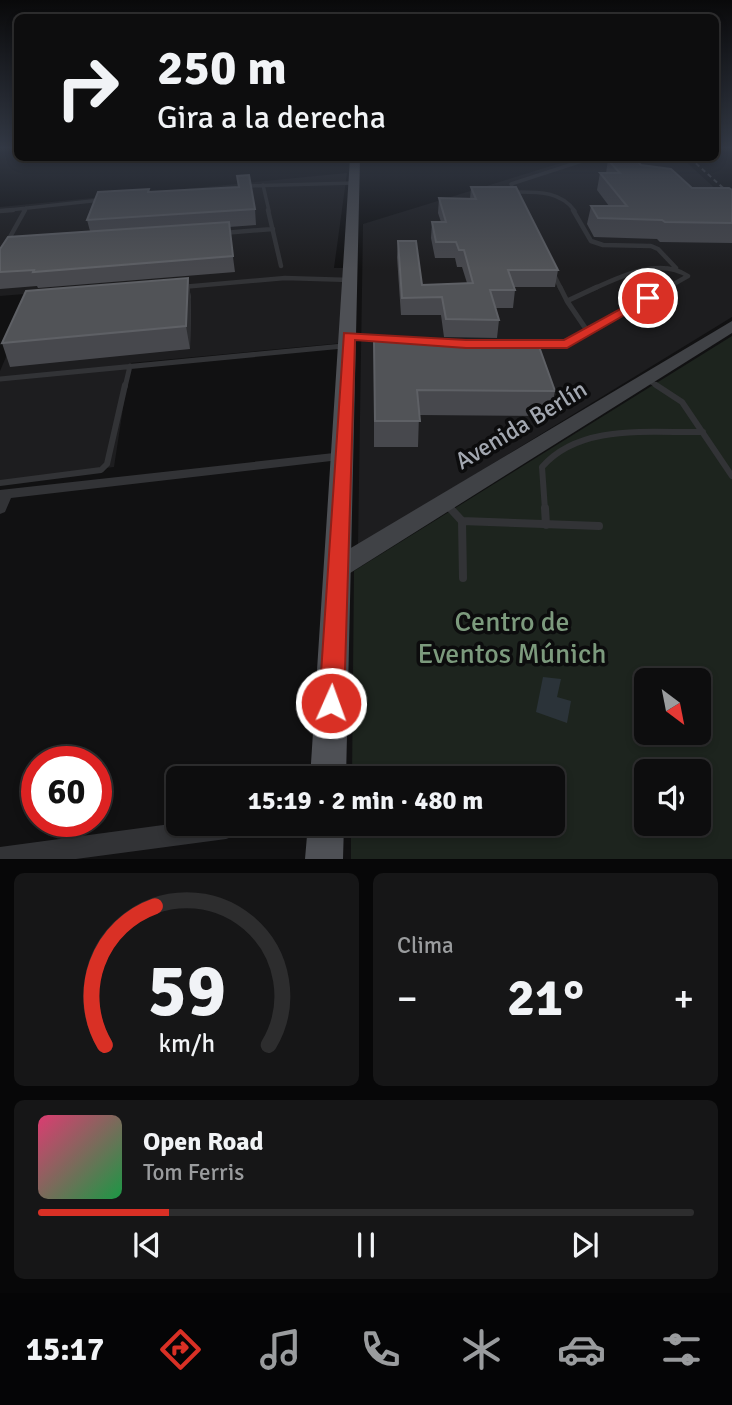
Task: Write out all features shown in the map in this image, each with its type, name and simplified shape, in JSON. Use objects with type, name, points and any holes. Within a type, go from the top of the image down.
[{"type":"main road","points":[[329,766],[354,189]]},
{"type":"main road","points":[[324,859],[325,836]]},
{"type":"street","name":"Avenida Berlín","points":[[338,568],[732,327]]},
{"type":"street","points":[[0,509],[2,491],[343,457]]},
{"type":"street","points":[[0,858],[166,836]]},
{"type":"lane","points":[[264,189],[281,266]]},
{"type":"lane","points":[[513,189],[520,205]]},
{"type":"lane","points":[[515,192],[547,192],[560,195],[579,219],[591,241],[603,245],[651,246],[688,276],[567,344],[531,345]]},
{"type":"lane","points":[[0,211],[106,200]]},
{"type":"lane","points":[[0,255],[26,208]]},
{"type":"lane","points":[[220,233],[273,229]]},
{"type":"lane","points":[[4,248],[18,247]]},
{"type":"lane","points":[[550,265],[567,301],[588,332]]},
{"type":"lane","points":[[567,301],[630,272],[676,268]]},
{"type":"lane","points":[[176,287],[285,278],[350,280]]},
{"type":"lane","points":[[0,379],[348,341],[424,341]]},
{"type":"lane","points":[[2,491],[102,470],[107,464],[130,366]]},
{"type":"lane","points":[[646,379],[682,402],[732,476]]},
{"type":"lane","points":[[546,525],[542,467],[557,450],[571,443],[598,437],[702,432]]},
{"type":"lane","points":[[445,502],[462,521],[463,579]]},
{"type":"lane","points":[[462,521],[599,526]]},
{"type":"shaded area","points":[[183,189],[345,189],[334,268],[344,268],[343,343],[130,363],[114,467],[0,481],[0,371],[32,296],[186,281],[0,296],[0,207]]},
{"type":"shaded area","points":[[476,189],[716,189],[732,204],[732,317],[358,546],[363,224]]},
{"type":"shaded area","points":[[543,677],[561,679],[557,697],[571,701],[567,723],[536,712]]},
{"type":"green space","name":"Centro de Eventos Múnich","points":[[732,336],[732,859],[351,859],[351,836],[565,836],[565,766],[352,766],[354,571]]},
{"type":"building","points":[[149,189],[148,192],[251,189],[255,209],[87,220],[98,192]]},
{"type":"building","points":[[472,189],[517,189],[558,270],[508,270],[515,290],[490,290],[499,320],[446,319],[442,297],[402,298],[398,241],[416,241],[422,285],[473,283],[464,250],[459,250],[456,242],[436,242],[432,222],[446,222],[439,198],[476,199]]},
{"type":"building","points":[[613,189],[731,189],[732,223],[598,218],[591,206],[627,206]]},
{"type":"building","points":[[229,222],[233,256],[33,272],[34,270],[0,272],[0,249],[8,237]]},
{"type":"building","points":[[188,278],[186,326],[2,343],[26,291]]},
{"type":"building","points":[[374,340],[537,341],[555,391],[417,390],[420,421],[375,421]]},
{"type":"railway","points":[[724,189],[732,196]]},
{"type":"route","points":[[331,703],[348,336],[466,344],[567,344],[648,298]]}]
